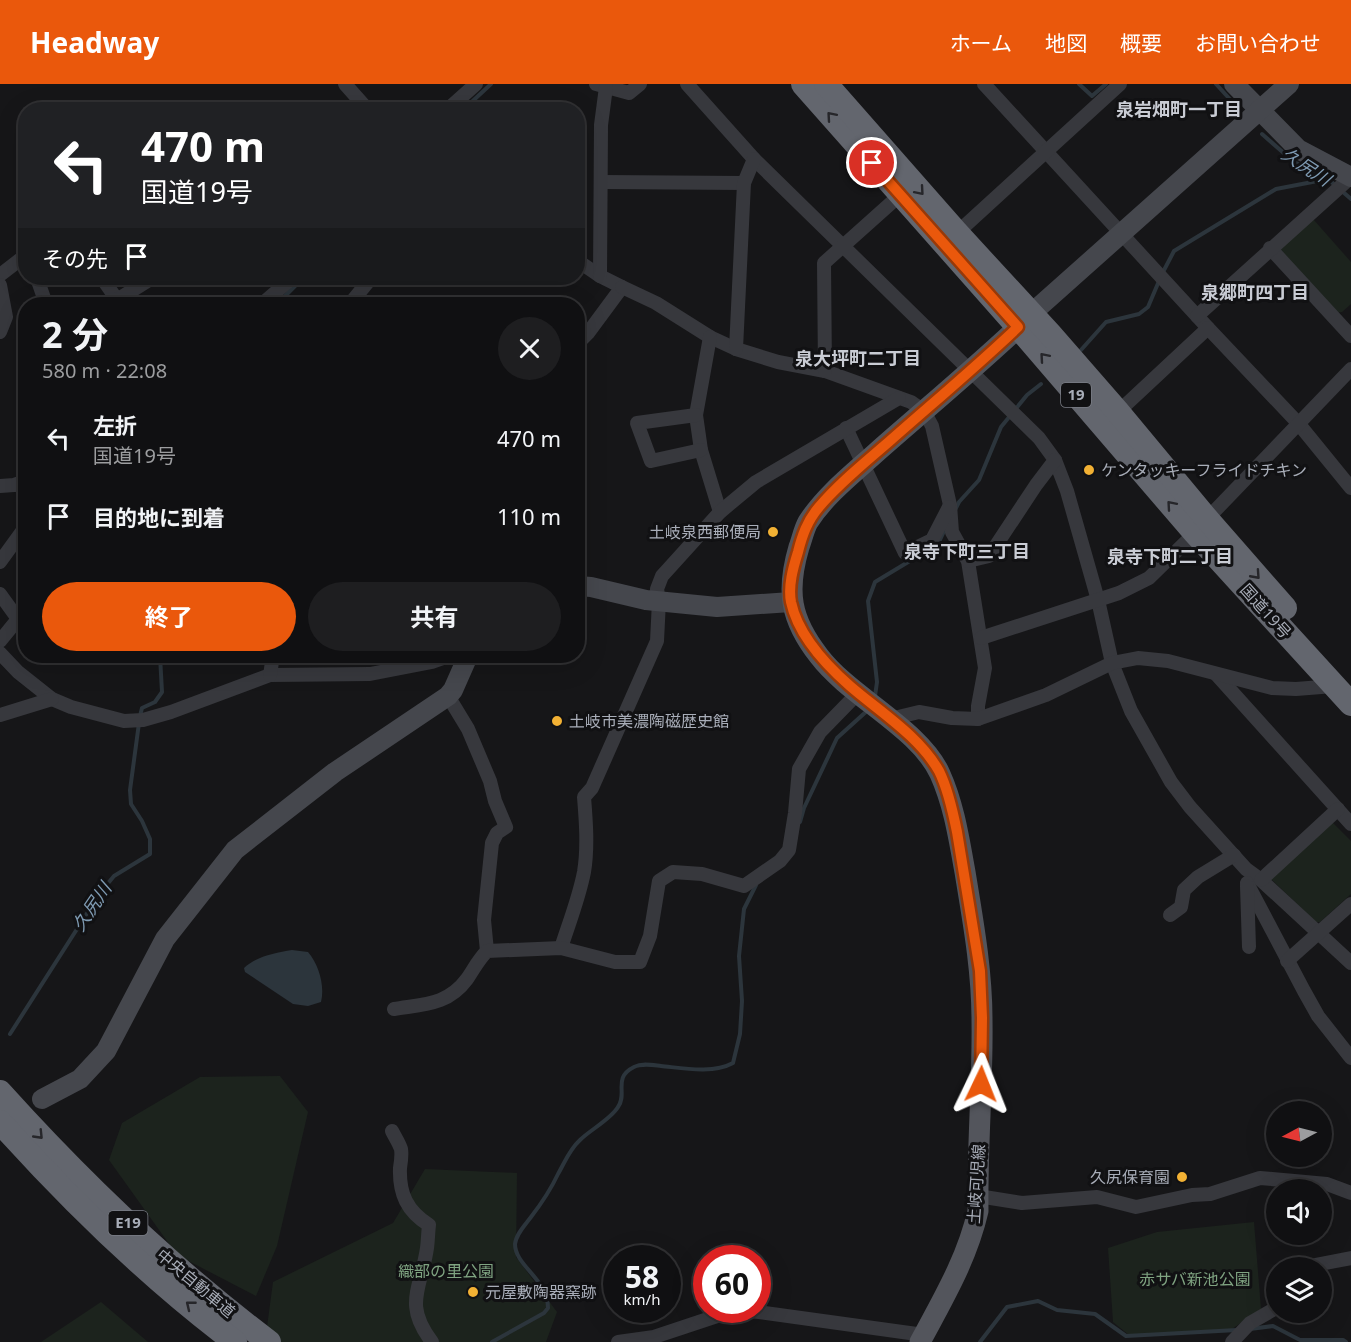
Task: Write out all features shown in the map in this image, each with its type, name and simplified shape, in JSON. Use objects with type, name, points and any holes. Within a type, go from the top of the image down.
[{"type":"highway","name":"国道19号","points":[[803,84],[900,195],[1118,412],[1201,526]]},
{"type":"highway","name":"国道19号","points":[[826,84],[957,233],[1025,320],[1201,526],[1345,683],[1351,704]]},
{"type":"highway","name":"中央自動車道","points":[[0,1092],[81,1178],[145,1239],[231,1313],[269,1342]]},
{"type":"highway","name":"中央自動車道","points":[[0,1122],[76,1202],[132,1256],[235,1342]]},
{"type":"main road","name":"土岐可児線","points":[[922,1339],[962,1263],[978,1211],[982,1018],[980,971],[957,832],[940,773],[928,755],[832,671],[818,655],[800,625],[791,602],[791,582],[806,525],[818,508],[863,465],[972,371],[1025,320]]},
{"type":"street","points":[[345,84],[361,102]]},
{"type":"street","points":[[456,102],[476,84]]},
{"type":"street","points":[[600,276],[601,86],[628,93],[640,84]]},
{"type":"street","points":[[687,84],[754,159],[1020,418],[1055,460],[1067,491],[1098,600],[1112,663],[1131,711],[1171,782],[1190,807],[1234,855],[1247,876],[1287,961],[1318,1016],[1351,1058]]},
{"type":"street","points":[[984,84],[1298,423],[1351,488]]},
{"type":"street","points":[[1197,316],[1351,177],[1298,149],[1234,84]]},
{"type":"street","points":[[1025,320],[1289,84]]},
{"type":"street","points":[[957,233],[1112,86]]},
{"type":"street","points":[[736,349],[744,183],[754,159]]},
{"type":"street","points":[[602,182],[744,183]]},
{"type":"street","points":[[825,371],[824,263],[900,195]]},
{"type":"street","points":[[1270,248],[1351,336]]},
{"type":"street","points":[[0,275],[18,261]]},
{"type":"street","points":[[585,266],[736,349],[778,362],[825,371],[911,402],[924,411],[932,426],[950,505],[952,532],[968,561],[985,668],[978,719]]},
{"type":"street","points":[[0,285],[6,317],[0,332]]},
{"type":"street","points":[[125,297],[142,285]]},
{"type":"street","points":[[270,297],[284,285]]},
{"type":"street","points":[[356,297],[365,285]]},
{"type":"street","points":[[585,336],[622,287]]},
{"type":"street","points":[[1118,412],[1208,328]]},
{"type":"street","points":[[710,336],[696,415],[701,450],[720,512]]},
{"type":"street","points":[[981,638],[1119,593],[1149,578],[1351,369]]},
{"type":"street","points":[[561,948],[578,898],[584,868],[586,818],[584,797],[591,788],[657,641],[659,601],[657,589],[662,576],[720,512],[756,482],[899,398]]},
{"type":"street","points":[[696,415],[637,423],[651,461],[701,450]]},
{"type":"street","points":[[846,428],[904,553],[932,540],[950,505]]},
{"type":"street","points":[[968,561],[989,556],[1055,460]]},
{"type":"street","points":[[0,486],[18,484]]},
{"type":"street","points":[[0,562],[18,537]]},
{"type":"street","points":[[585,587],[646,600],[717,607],[791,602]]},
{"type":"street","points":[[0,594],[18,619],[0,641]]},
{"type":"street","points":[[0,653],[18,672],[52,699],[70,707],[124,721],[143,720],[171,712],[270,675],[370,674],[427,663]]},
{"type":"street","points":[[885,716],[920,712],[952,718],[978,719],[1046,695],[1112,663],[1138,658],[1168,661],[1272,688],[1296,689],[1345,683]]},
{"type":"street","points":[[270,675],[272,663]]},
{"type":"street","points":[[42,1099],[80,1079],[106,1051],[165,939],[236,850],[335,772],[448,696],[465,663]]},
{"type":"street","points":[[1216,674],[1351,824]]},
{"type":"street","points":[[394,1009],[449,998],[467,978],[478,959],[487,951],[561,948],[615,962],[640,962],[650,936],[659,881],[673,872],[702,874],[744,886],[780,861],[789,850],[799,769],[820,732],[860,695]]},
{"type":"street","points":[[448,696],[468,729],[506,827],[496,833],[492,843],[484,921],[487,951]]},
{"type":"street","points":[[0,715],[52,699]]},
{"type":"street","points":[[1261,880],[1338,809]]},
{"type":"street","points":[[1170,915],[1181,906],[1184,890],[1198,877],[1234,855]]},
{"type":"street","points":[[1247,876],[1261,880],[1351,963]]},
{"type":"street","points":[[1247,876],[1249,947]]},
{"type":"street","points":[[1287,961],[1351,904]]},
{"type":"street","points":[[392,1131],[402,1156],[401,1193],[417,1217],[429,1225],[428,1247],[415,1302],[417,1317],[432,1342]]},
{"type":"street","points":[[978,1196],[1022,1203],[1097,1197],[1136,1207],[1192,1195],[1210,1194],[1260,1178],[1327,1184],[1351,1193]]},
{"type":"street","points":[[1332,1261],[1351,1258]]},
{"type":"street","points":[[618,1342],[655,1340],[720,1315],[751,1311],[922,1339]]},
{"type":"street","points":[[1232,1342],[1250,1323],[1266,1314]]},
{"type":"green space","points":[[1313,219],[1351,262],[1351,304],[1342,312],[1335,313],[1278,251]]},
{"type":"green space","points":[[1331,821],[1351,841],[1351,894],[1320,922],[1316,922],[1271,879]]},
{"type":"green space","points":[[280,1076],[308,1112],[277,1246],[256,1296],[177,1255],[109,1160],[122,1123],[200,1077]]},
{"type":"green space","name":"織部の里公園","points":[[425,1169],[517,1173],[516,1257],[557,1312],[546,1342],[265,1342],[273,1282],[393,1223]]},
{"type":"green space","name":"赤サバ新池公園","points":[[1254,1222],[1261,1309],[1232,1329],[1129,1335],[1113,1322],[1108,1248],[1157,1232]]},
{"type":"green space","points":[[101,1302],[148,1342],[41,1342]]},
{"type":"shaded area","points":[[292,950],[308,952],[315,963],[322,983],[321,1002],[308,1006],[293,1004],[245,972],[244,968],[260,958]]},
{"type":"waterway","name":"久尻川","points":[[472,102],[491,84]]},
{"type":"waterway","name":"久尻川","points":[[1079,84],[1092,96],[1106,84]]},
{"type":"waterway","name":"久尻川","points":[[1216,84],[1237,107]]},
{"type":"waterway","name":"久尻川","points":[[1262,134],[1294,162],[1328,179],[1351,199]]},
{"type":"waterway","points":[[1162,274],[1174,251],[1276,189],[1328,179]]},
{"type":"waterway","points":[[1081,350],[1106,322],[1139,314],[1148,307],[1159,281]]},
{"type":"waterway","name":"久尻川","points":[[284,297],[296,285]]},
{"type":"waterway","points":[[955,510],[959,502],[979,480],[1001,427],[1027,395],[1041,384]]},
{"type":"waterway","points":[[875,696],[877,682],[868,601],[875,582],[938,544],[946,527]]},
{"type":"waterway","name":"久尻川","points":[[140,716],[142,708],[155,702],[162,692],[160,663]]},
{"type":"waterway","points":[[800,822],[804,808],[837,738],[868,710]]},
{"type":"waterway","name":"久尻川","points":[[10,1034],[100,893],[114,876],[150,854],[150,839],[131,804],[130,790],[139,723]]},
{"type":"waterway","points":[[492,1342],[544,1313],[548,1308],[543,1289],[516,1252],[516,1240],[549,1191],[573,1148],[584,1136],[611,1116],[618,1107],[622,1096],[622,1081],[627,1071],[644,1065],[707,1069],[733,1063],[740,1034],[742,1001],[739,956],[744,909],[756,885]]},
{"type":"waterway","points":[[980,1342],[1007,1307],[1038,1301],[1057,1310],[1095,1314],[1126,1336],[1237,1330]]},
{"type":"waterway","points":[[1250,1329],[1273,1326],[1300,1340],[1343,1340],[1346,1342]]},
{"type":"place","name":"ケンタッキーフライドチキン","points":[[1089,470]]},
{"type":"place","name":"土岐泉西郵便局","points":[[773,532]]},
{"type":"place","name":"土岐市美濃陶磁歴史館","points":[[557,721]]},
{"type":"place","name":"久尻保育園","points":[[1182,1177]]},
{"type":"place","name":"元屋敷陶器窯跡","points":[[473,1292]]},
{"type":"district","name":"泉岩畑町一丁目","points":[[1179,110]]},
{"type":"district","name":"泉郷町四丁目","points":[[1255,293]]},
{"type":"district","name":"泉大坪町二丁目","points":[[858,359]]},
{"type":"district","name":"泉寺下町三丁目","points":[[967,552]]},
{"type":"district","name":"泉寺下町二丁目","points":[[1170,557]]},
{"type":"route","points":[[872,163],[1018,327],[972,371],[836,489],[818,508],[806,525],[795,562],[791,582],[791,602],[800,625],[818,655],[832,671],[911,738],[928,755],[940,773],[957,832],[980,971],[981,1084]]}]
